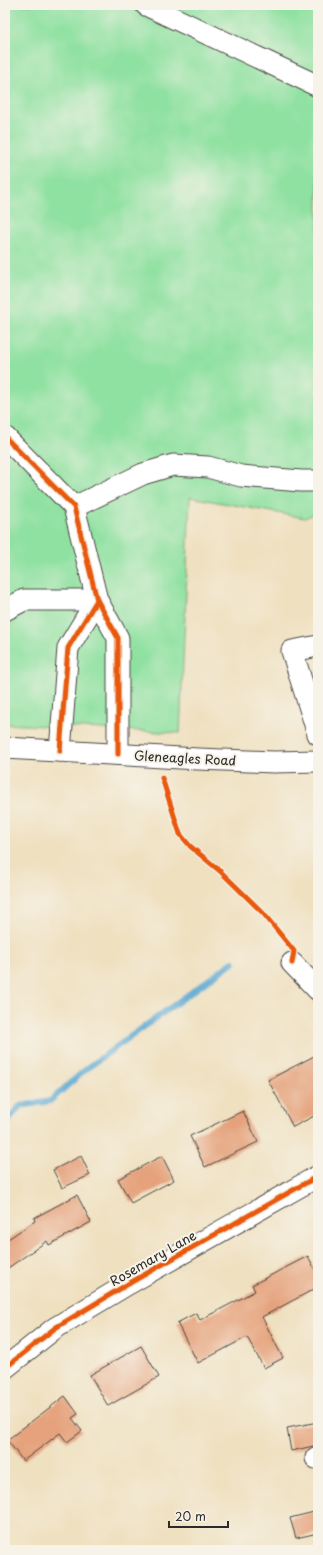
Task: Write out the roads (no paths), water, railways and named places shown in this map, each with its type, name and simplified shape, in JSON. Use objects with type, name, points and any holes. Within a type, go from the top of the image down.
[{"type":"street","points":[[146,5],[318,86]]},
{"type":"street","points":[[5,437],[74,507],[97,600],[118,638],[118,754]]},
{"type":"street","points":[[74,507],[143,474],[173,465],[208,467],[248,477],[318,481]]},
{"type":"street","points":[[5,610],[24,600],[97,600]]},
{"type":"street","points":[[60,751],[68,648],[97,600]]},
{"type":"street","points":[[318,646],[292,651],[318,734]]},
{"type":"street","name":"Gleneagles Road","points":[[5,748],[274,762],[318,761]]},
{"type":"street","points":[[292,963],[318,990]]},
{"type":"street","name":"Rosemary Lane","points":[[5,1368],[55,1328],[128,1284],[318,1176]]},
{"type":"waterway","points":[[5,1130],[10,1118],[20,1106],[50,1101],[86,1069],[233,962]]}]
